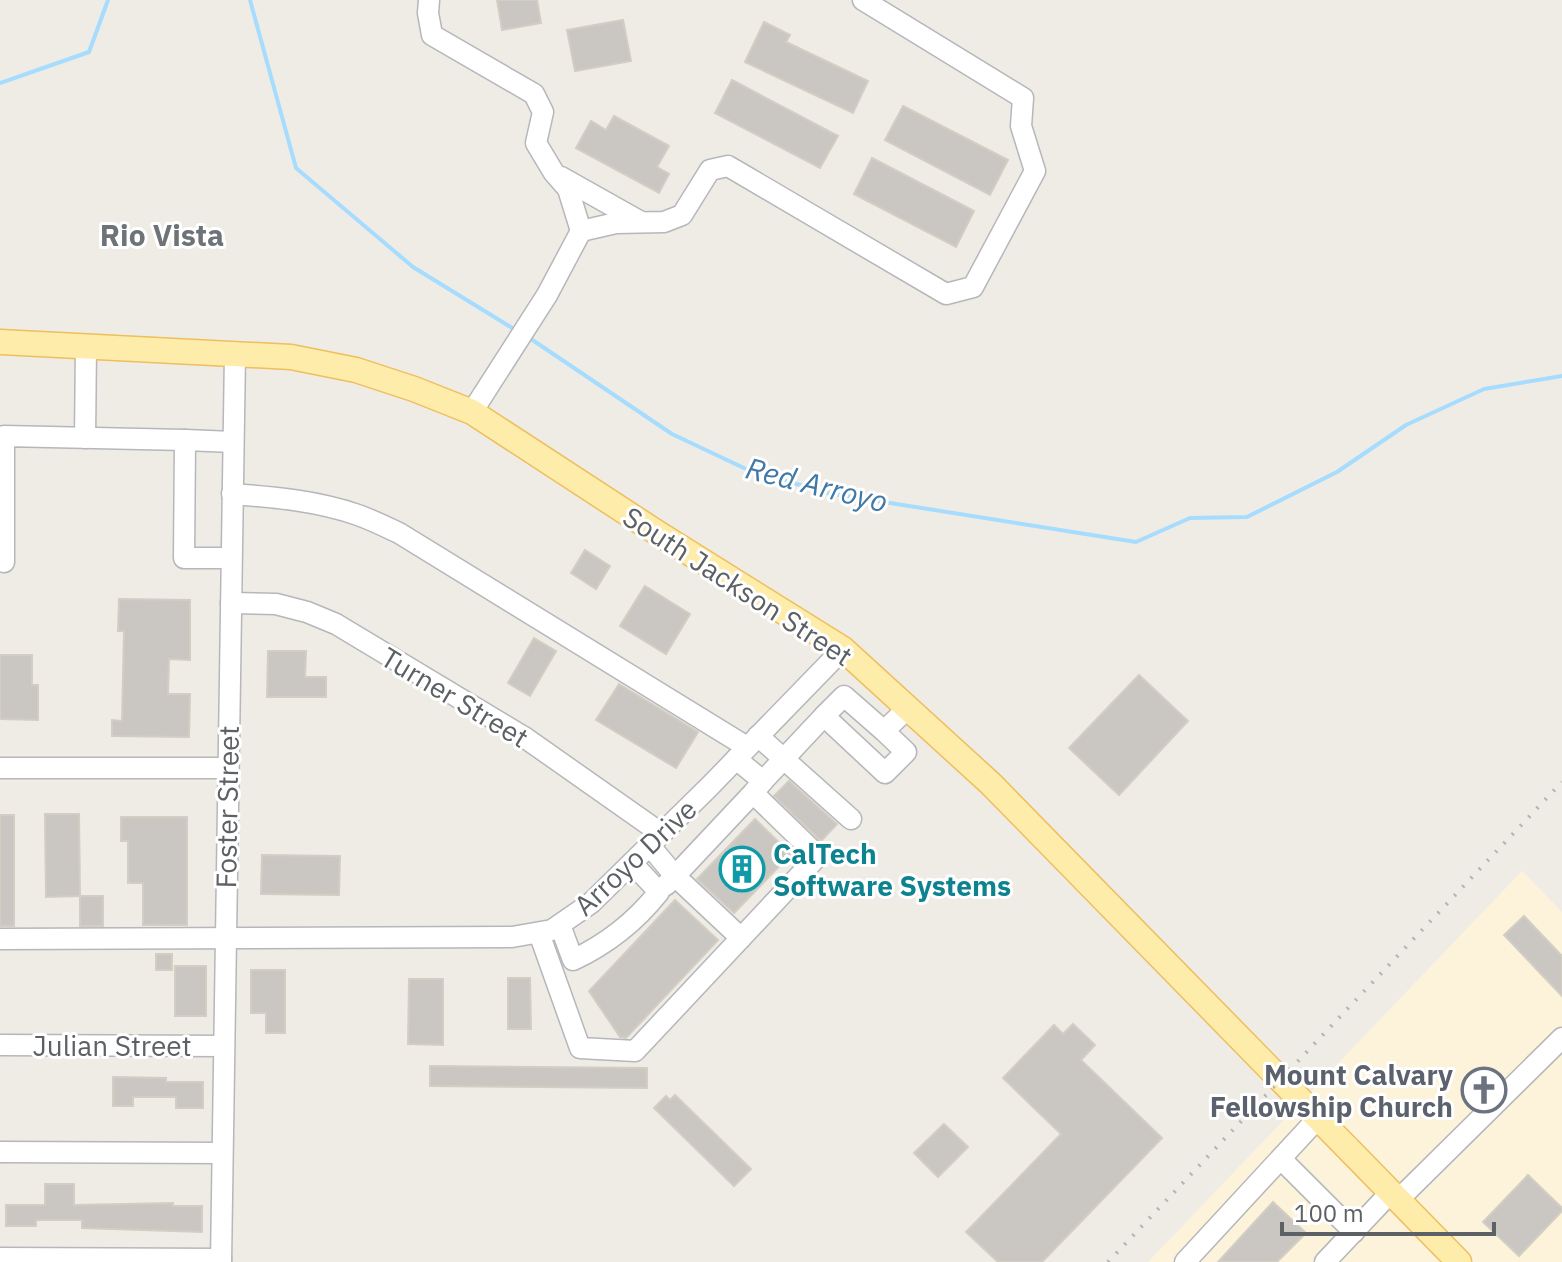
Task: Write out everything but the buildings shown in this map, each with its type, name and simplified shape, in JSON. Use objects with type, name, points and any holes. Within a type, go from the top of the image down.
[{"type":"main road","name":"South Jackson Street","points":[[0,342],[291,357],[356,370],[472,412],[843,649],[991,784],[1319,1117],[1454,1261]]},
{"type":"street","points":[[429,0],[432,35],[534,94],[543,112],[536,143],[568,189],[581,231],[547,295],[472,412]]},
{"type":"street","points":[[581,231],[616,223],[664,222],[682,215],[710,170],[728,166],[946,294],[973,287],[1035,171],[1021,126],[1023,98],[863,0]]},
{"type":"street","points":[[554,173],[641,222]]},
{"type":"street","points":[[85,438],[86,346]]},
{"type":"street","name":"Foster Street","points":[[221,1260],[235,353]]},
{"type":"street","points":[[4,562],[4,436],[233,442]]},
{"type":"street","points":[[185,440],[184,558],[231,558]]},
{"type":"street","points":[[232,494],[315,504],[359,515],[399,533],[747,747],[784,758],[851,819]]},
{"type":"street","name":"Turner Street","points":[[231,603],[276,604],[336,624],[524,737],[656,840],[675,876],[741,938]]},
{"type":"street","name":"Arroyo Drive","points":[[0,939],[512,937],[552,930],[591,903],[843,649]]},
{"type":"street","points":[[552,969],[591,952],[643,912],[659,892],[736,812],[784,758],[824,716],[844,696],[906,752],[885,773],[824,716]]},
{"type":"street","points":[[884,731],[908,708]]},
{"type":"street","points":[[539,933],[580,1048],[635,1051],[818,856],[758,787],[747,747]]},
{"type":"street","points":[[0,768],[228,768]]},
{"type":"street","points":[[709,787],[736,812]]},
{"type":"street","points":[[632,863],[659,892]]},
{"type":"street","points":[[560,925],[573,960]]},
{"type":"street","points":[[1325,1262],[1562,1038]]},
{"type":"street","name":"Julian Street","points":[[0,1045],[224,1046]]},
{"type":"street","points":[[1185,1262],[1319,1117]]},
{"type":"street","points":[[0,1152],[222,1153]]},
{"type":"street","points":[[1281,1159],[1354,1232]]},
{"type":"street","points":[[0,1258],[221,1260]]},
{"type":"shaded area","points":[[1522,871],[1562,912],[1562,1262],[1148,1262]]},
{"type":"waterway","name":"Red Arroyo","points":[[0,83],[89,52],[108,0]]},
{"type":"waterway","name":"Red Arroyo","points":[[250,0],[296,168],[413,267],[517,331]]},
{"type":"waterway","name":"Red Arroyo","points":[[528,337],[672,434],[746,469],[827,493],[1136,542],[1190,518],[1247,517],[1337,472],[1406,425],[1484,389],[1562,376]]},
{"type":"railway","points":[[1108,1262],[1562,782]]},
{"type":"place","name":"CalTech Software Systems","points":[[742,869]]},
{"type":"place","name":"Mount Calvary Fellowship Church","points":[[1484,1090]]},
{"type":"district","name":"Rio Vista","points":[[162,234]]}]
